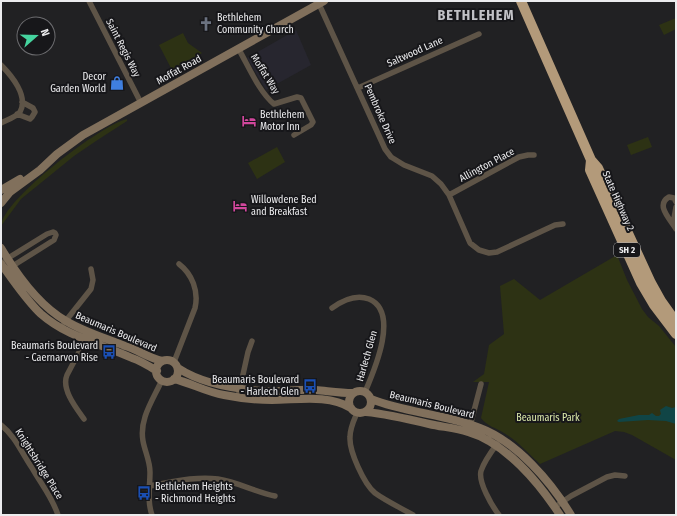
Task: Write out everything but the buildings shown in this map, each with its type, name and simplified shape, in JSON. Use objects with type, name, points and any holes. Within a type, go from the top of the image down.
[{"type":"highway","name":"State Highway 2","points":[[521,1],[591,160],[598,168],[651,283],[661,302],[676,322]]},
{"type":"highway","name":"State Highway 2","points":[[591,160],[590,170],[641,283],[654,305],[676,334]]},
{"type":"street","name":"Saint Regis Way","points":[[89,1],[141,103]]},
{"type":"street","name":"Moffat Road","points":[[1,190],[47,163],[83,136],[238,48],[321,3]]},
{"type":"street","name":"Pembroke Drive","points":[[321,3],[385,149],[389,154],[404,165],[432,176],[441,184],[449,195],[470,242],[474,247],[484,252],[497,252],[555,225],[563,224]]},
{"type":"street","name":"Saltwood Lane","points":[[358,88],[480,34]]},
{"type":"street","name":"Moffat Way","points":[[238,48],[259,86],[274,104],[297,97],[301,98],[313,122],[311,125],[294,135]]},
{"type":"street","points":[[1,65],[17,85],[22,102],[20,112],[1,123]]},
{"type":"street","points":[[17,114],[32,118],[35,112],[33,108],[22,102]]},
{"type":"street","name":"Allington Place","points":[[449,195],[519,157],[534,155]]},
{"type":"street","name":"Moffat Road","points":[[1,203],[10,192],[47,163]]},
{"type":"street","points":[[675,227],[663,209],[663,203],[664,200],[669,197],[674,198],[676,202]]},
{"type":"street","points":[[675,227],[676,207]]},
{"type":"street","points":[[50,232],[55,233],[56,236],[54,240],[6,265],[50,232]]},
{"type":"street","name":"Beaumaris Boulevard","points":[[1,248],[6,265],[29,287],[63,324],[157,371]]},
{"type":"street","points":[[174,379],[207,391],[239,393],[316,390],[353,393],[358,391],[365,392],[371,399],[370,407],[366,412],[354,410],[343,404],[322,400],[270,400],[239,393],[186,373],[176,365],[169,360],[162,361],[159,364],[157,371],[158,376],[162,380],[168,381],[174,379],[178,373],[176,365],[197,298],[196,290],[192,281],[186,271],[179,264]]},
{"type":"street","points":[[63,324],[91,288],[93,280],[91,269]]},
{"type":"street","name":"Harlech Glen","points":[[332,308],[344,300],[360,297],[374,302],[381,312],[384,322],[383,338],[374,370],[365,392]]},
{"type":"street","points":[[84,419],[67,389],[65,381],[87,336]]},
{"type":"street","name":"Beaumaris Boulevard","points":[[87,336],[127,346],[162,361]]},
{"type":"street","points":[[239,393],[248,352],[252,341]]},
{"type":"street","points":[[152,515],[149,500],[150,466],[143,440],[143,423],[162,380]]},
{"type":"street","points":[[470,428],[481,384]]},
{"type":"street","points":[[353,393],[349,401],[354,410],[350,443],[366,481],[375,493],[413,515]]},
{"type":"street","name":"Beaumaris Boulevard","points":[[371,399],[395,408],[470,428],[515,461],[530,476],[560,515]]},
{"type":"street","name":"Beaumaris Boulevard","points":[[366,412],[470,428],[481,428],[511,445],[522,455],[541,474],[571,515]]},
{"type":"street","name":"Knightsbridge Place","points":[[1,424],[14,438],[51,498],[58,515]]},
{"type":"street","points":[[498,515],[482,483],[481,476],[483,467],[500,438]]},
{"type":"street","points":[[555,507],[562,501],[607,477],[615,475],[626,476]]},
{"type":"street","points":[[149,486],[194,478],[206,478],[230,482],[275,496]]},
{"type":"shaded area","points":[[296,30],[311,65],[266,90],[247,58]]},
{"type":"green space","points":[[676,18],[676,29],[664,35],[659,25]]},
{"type":"green space","points":[[183,33],[188,43],[202,53],[172,70],[159,45]]},
{"type":"green space","points":[[127,119],[127,121],[74,156],[21,199],[1,226],[6,214],[18,199],[55,165],[76,148],[97,134],[114,124]]},
{"type":"green space","points":[[648,137],[652,147],[631,155],[627,145]]},
{"type":"green space","points":[[277,147],[285,162],[257,179],[248,163]]},
{"type":"green space","name":"Beaumaris Park","points":[[617,255],[627,280],[642,309],[648,317],[659,326],[676,347],[676,460],[632,435],[615,431],[540,464],[522,447],[481,418],[489,382],[473,382],[484,374],[489,345],[504,334],[500,286],[514,279],[540,300]]},
{"type":"water","points":[[666,406],[672,408],[676,407],[676,424],[666,421],[648,420],[617,421],[619,419],[639,415],[649,415],[652,413],[659,416],[661,414],[660,410]]},
{"type":"place","name":"Bethlehem Community Church","points":[[206,24]]},
{"type":"place","name":"Decor Garden World","points":[[117,83]]},
{"type":"place","name":"Bethlehem Motor Inn","points":[[249,121]]},
{"type":"place","name":"Willowdene Bed and Breakfast","points":[[240,206]]},
{"type":"place","name":"Beaumaris Boulevard - Caernarvon Rise","points":[[109,352]]},
{"type":"place","name":"Beaumaris Boulevard - Harlech Glen","points":[[310,386]]},
{"type":"place","name":"Bethlehem Heights - Richmond Heights","points":[[144,493]]},
{"type":"district","name":"BETHLEHEM","points":[[476,15]]}]
